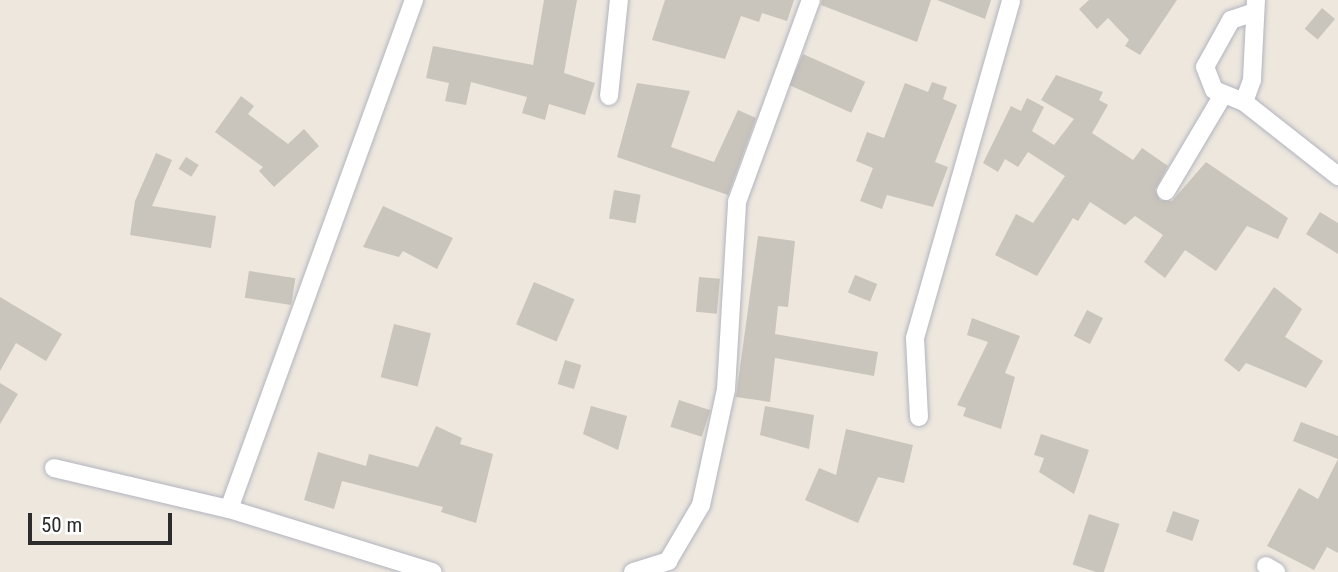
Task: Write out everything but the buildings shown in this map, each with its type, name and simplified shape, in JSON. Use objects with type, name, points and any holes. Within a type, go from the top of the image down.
[{"type":"street","points":[[229,509],[414,0]]},
{"type":"street","points":[[609,96],[619,0]]},
{"type":"street","points":[[633,572],[668,561],[701,505],[726,389],[737,202],[811,0]]},
{"type":"street","points":[[919,417],[915,338],[1011,0]]},
{"type":"street","points":[[1254,7],[1231,20],[1205,68],[1223,95],[1244,102],[1338,176]]},
{"type":"street","points":[[1244,102],[1252,80],[1254,7]]},
{"type":"street","points":[[1166,191],[1223,95]]},
{"type":"street","points":[[54,468],[229,509],[432,572]]}]
